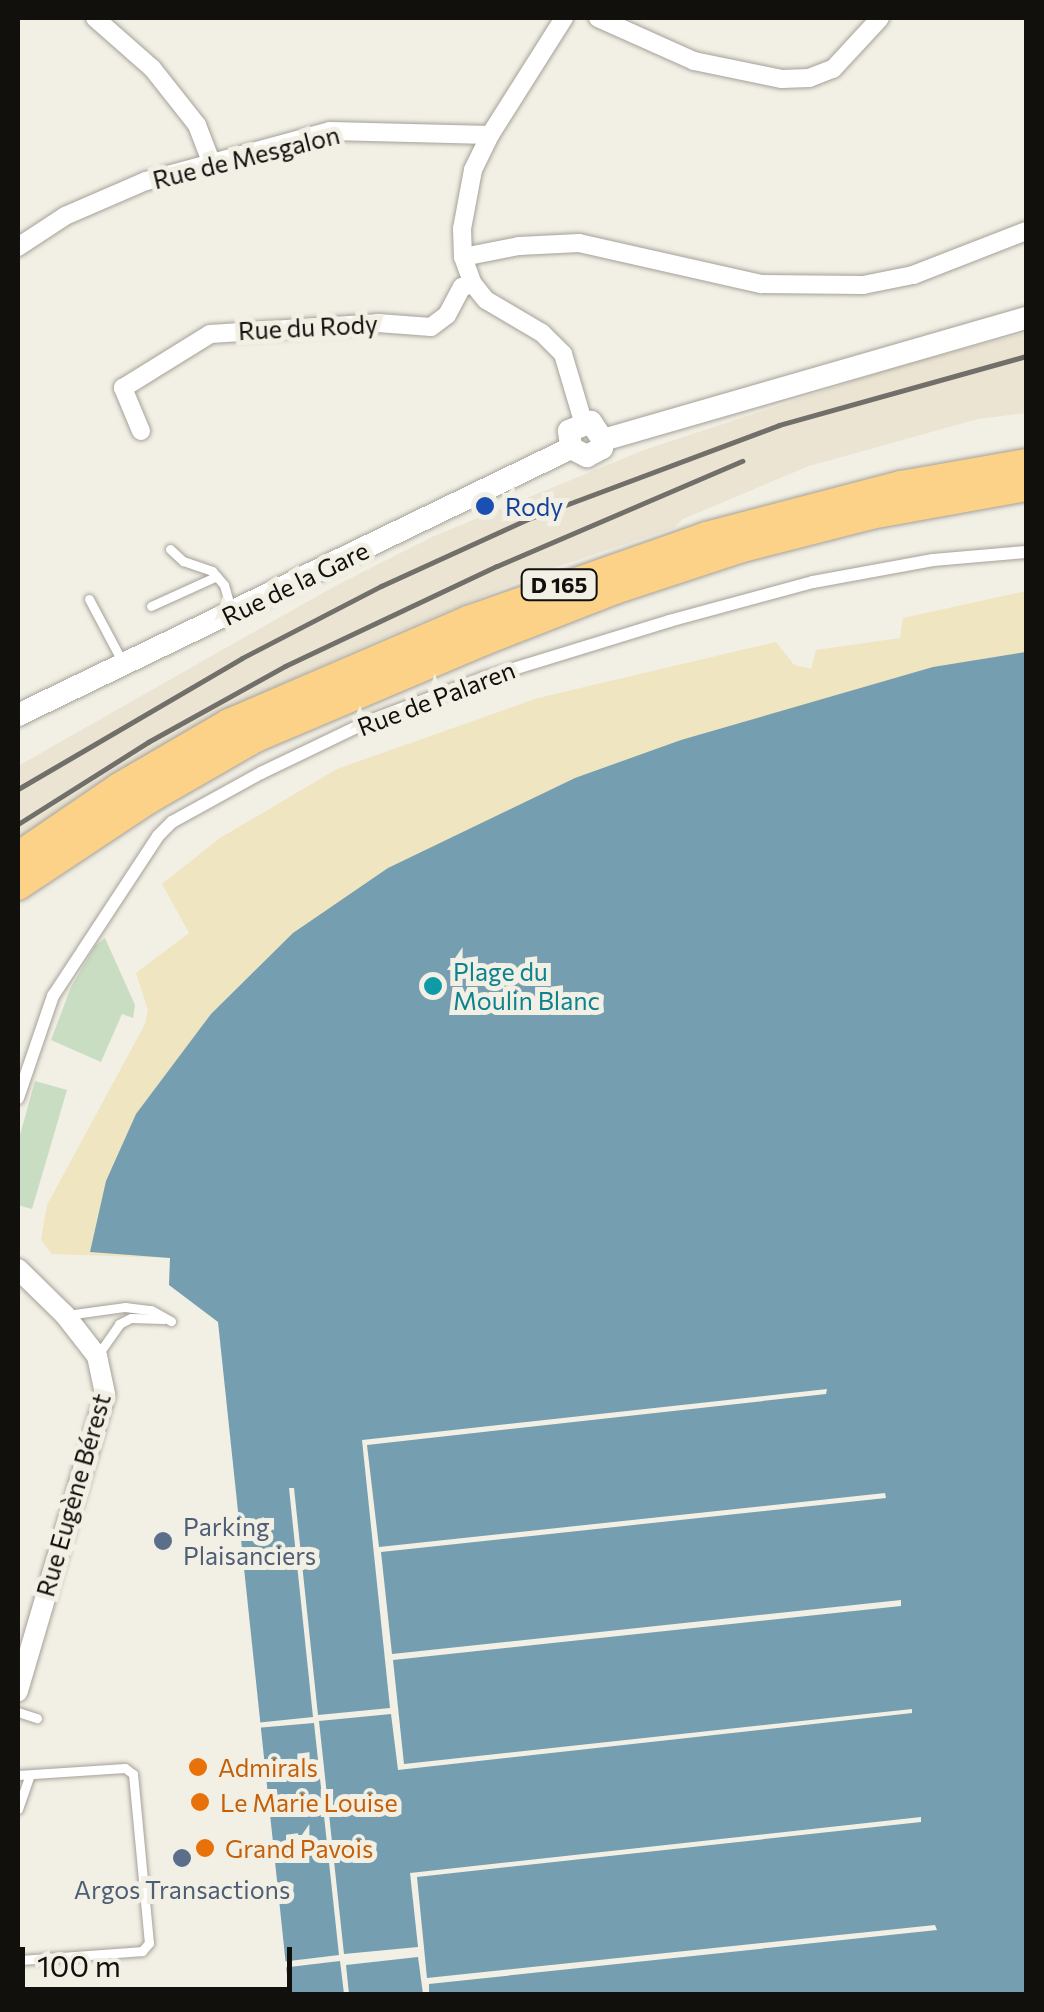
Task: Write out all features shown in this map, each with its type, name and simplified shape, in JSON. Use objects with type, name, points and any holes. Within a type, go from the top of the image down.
[{"type":"highway","name":"D 165","points":[[18,856],[119,787],[229,723],[576,579],[835,500],[1026,463]]},
{"type":"highway","name":"D 165","points":[[18,886],[148,800],[256,738],[348,696],[615,590],[739,549],[871,515],[1026,488]]},
{"type":"main road","name":"Rue de la Gare","points":[[18,715],[571,448],[587,456],[602,448],[604,440],[1026,318]]},
{"type":"main road","points":[[571,448],[569,431],[583,421],[598,426],[604,440]]},
{"type":"street","points":[[564,18],[490,136],[466,198],[463,257],[473,284],[486,300],[542,332],[563,354],[583,421]]},
{"type":"street","points":[[598,18],[694,61],[782,80],[809,78],[833,69],[880,18]]},
{"type":"street","points":[[100,19],[152,68],[197,125],[212,164]]},
{"type":"street","name":"Rue de Mesgalon","points":[[18,247],[66,216],[146,181],[330,131],[490,136]]},
{"type":"street","points":[[463,257],[520,246],[580,243],[729,279],[853,286],[913,275],[1026,231]]},
{"type":"street","name":"Rue du Rody","points":[[141,431],[122,388],[210,334],[378,323],[431,326],[448,315],[462,287],[473,284]]},
{"type":"street","name":"Rue de Palaren","points":[[18,1098],[53,996],[158,836],[172,822],[261,773],[417,703],[669,620],[813,582],[933,560],[1026,552]]},
{"type":"street","name":"Rue Eugène Bérest","points":[[18,1269],[65,1315],[98,1356],[104,1375],[101,1415],[18,1691]]},
{"type":"lane","points":[[170,548],[183,561],[217,576],[232,614]]},
{"type":"lane","points":[[151,606],[217,576]]},
{"type":"lane","points":[[89,599],[125,666]]},
{"type":"lane","points":[[65,1315],[126,1308],[151,1310],[171,1321],[131,1318],[118,1324],[98,1356]]},
{"type":"lane","points":[[18,1712],[37,1718]]},
{"type":"lane","points":[[18,1776],[126,1768],[133,1774],[149,1943],[142,1951],[18,1960]]},
{"type":"lane","points":[[18,1809],[30,1775]]},
{"type":"shaded area","points":[[1026,333],[1026,413],[978,419],[809,466],[683,519],[674,528],[547,570],[378,640],[238,704],[79,796],[18,841],[18,766],[335,586],[434,536],[644,450],[896,367]]},
{"type":"green space","points":[[105,938],[135,1005],[133,1018],[122,1014],[101,1062],[51,1040],[71,987],[95,946]]},
{"type":"green space","points":[[35,1081],[67,1090],[32,1209],[18,1205],[18,1142]]},
{"type":"sand","name":"Plage du Moulin Blanc","points":[[1026,591],[1026,861],[169,1285],[170,1258],[52,1254],[41,1240],[47,1205],[145,1024],[148,1010],[136,973],[189,933],[162,884],[220,838],[337,769],[538,698],[776,642],[794,665],[811,669],[816,650],[900,638],[903,618]]},
{"type":"water","points":[[1026,652],[1026,1994],[289,1994],[218,1322],[169,1285],[170,1258],[90,1252],[106,1181],[136,1114],[211,1014],[293,933],[388,868],[575,778],[681,740],[933,667]]},
{"type":"pier","points":[[827,1389],[826,1394],[367,1445],[379,1547],[885,1493],[886,1498],[381,1552],[392,1654],[901,1600],[901,1606],[393,1660],[404,1764],[912,1709],[912,1713],[398,1770],[391,1714],[319,1721],[344,1954],[418,1947],[410,1873],[921,1817],[921,1822],[417,1877],[427,1978],[935,1925],[937,1930],[429,1984],[429,1994],[423,1994],[418,1957],[346,1965],[349,1994],[344,1994],[340,1961],[281,1968],[281,1962],[339,1955],[314,1723],[256,1728],[255,1723],[313,1717],[289,1488],[294,1488],[318,1715],[390,1708],[362,1440]]},
{"type":"railway","points":[[18,789],[242,658],[381,586],[528,519],[779,425],[1026,356]]},
{"type":"railway","points":[[18,824],[148,742],[285,666],[497,566],[742,461]]},
{"type":"place","name":"Rody","points":[[485,506]]},
{"type":"place","name":"Plage du Moulin Blanc","points":[[433,986]]},
{"type":"place","name":"Parking Plaisanciers","points":[[163,1541]]},
{"type":"place","name":"Admirals","points":[[198,1767]]},
{"type":"place","name":"Le Marie Louise","points":[[200,1802]]},
{"type":"place","name":"Grand Pavois","points":[[205,1848]]},
{"type":"place","name":"Argos Transactions","points":[[182,1858]]}]
